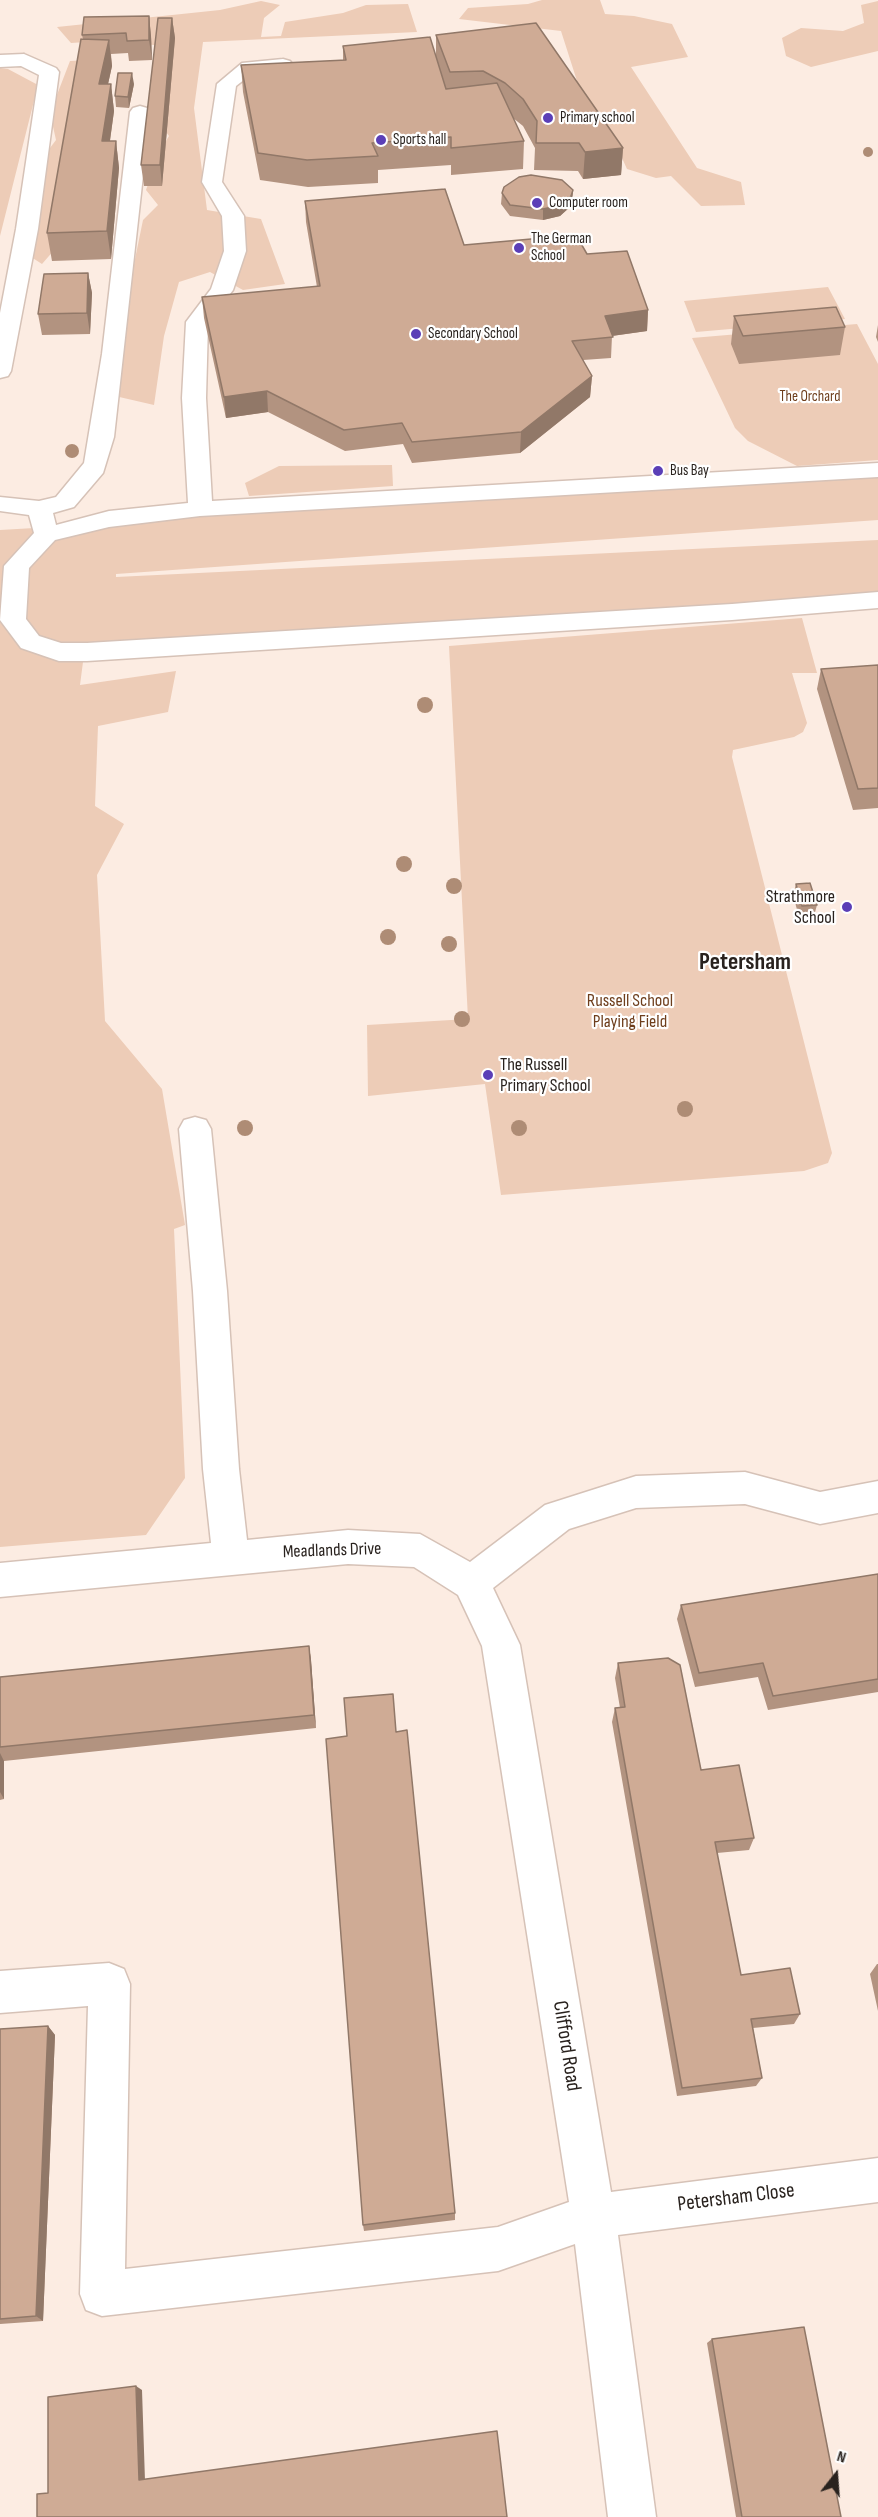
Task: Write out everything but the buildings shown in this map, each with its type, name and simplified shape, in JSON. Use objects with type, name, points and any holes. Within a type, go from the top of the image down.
[{"type":"street","points":[[0,60],[24,60],[49,72],[27,229],[0,371]]},
{"type":"street","points":[[200,509],[194,398],[197,322],[222,290],[235,251],[233,216],[212,182],[227,84],[249,67],[303,64]]},
{"type":"street","points":[[0,504],[40,509],[65,502],[91,473],[96,463],[113,354],[140,112]]},
{"type":"street","points":[[878,470],[200,509],[109,519],[46,535],[17,566],[13,620],[30,642],[59,652],[732,612],[878,600]]},
{"type":"street","points":[[40,509],[46,535]]},
{"type":"street","points":[[195,1129],[210,1291],[221,1469],[231,1557]]},
{"type":"street","points":[[471,1583],[558,1516],[636,1492],[745,1488],[820,1508],[878,1497]]},
{"type":"street","name":"Meadlands Drive","points":[[0,1580],[348,1547],[420,1551],[471,1583]]},
{"type":"street","name":"Clifford Road","points":[[471,1583],[501,1645],[593,2216],[632,2517]]},
{"type":"street","name":"Petersham Close","points":[[0,1992],[109,1984],[102,2294],[498,2249],[593,2216],[878,2180]]},
{"type":"green space","points":[[542,0],[600,0],[605,14],[634,16],[672,24],[688,57],[631,67],[697,168],[741,182],[745,205],[701,206],[671,176],[656,178],[627,169],[601,112],[580,106],[577,81],[561,31],[459,19],[468,8],[528,4]]},
{"type":"green space","points":[[261,1],[280,5],[264,18],[261,37],[281,36],[285,22],[343,13],[366,5],[408,4],[417,32],[203,42],[194,108],[207,210],[261,219],[285,284],[243,290],[210,272],[179,282],[164,336],[154,405],[115,396],[124,313],[143,220],[158,205],[146,190],[159,152],[169,136],[161,125],[169,47],[115,40],[71,43],[57,27],[220,10]]},
{"type":"green space","points":[[878,1],[878,51],[811,67],[786,56],[782,38],[801,28],[843,31],[864,23],[861,5]]},
{"type":"green space","points":[[89,60],[62,241],[42,264],[14,246],[26,180],[56,140],[50,113],[70,61]]},
{"type":"green space","points":[[0,68],[8,69],[38,85],[0,236]]},
{"type":"green space","points":[[828,287],[845,319],[696,332],[684,301]]},
{"type":"green space","name":"The Orchard","points":[[857,324],[878,364],[878,460],[797,466],[748,441],[735,428],[692,338]]},
{"type":"green space","points":[[392,465],[393,486],[249,496],[245,483],[279,466]]},
{"type":"green space","points":[[878,473],[878,520],[116,574],[116,577],[878,540],[878,608],[83,662],[80,685],[176,671],[168,712],[98,726],[95,806],[124,824],[97,875],[105,1021],[162,1089],[185,1225],[174,1229],[185,1478],[146,1535],[0,1547],[0,530],[86,525],[109,519]]},
{"type":"green space","name":"Russell School Playing Field","points":[[802,618],[817,673],[792,673],[807,723],[803,732],[794,737],[733,750],[732,757],[832,1153],[828,1163],[804,1171],[501,1195],[485,1084],[368,1096],[367,1025],[468,1019],[449,646]]},
{"type":"place","name":"Primary school","points":[[548,118]]},
{"type":"place","name":"Sports hall","points":[[381,140]]},
{"type":"place","name":"Computer room","points":[[537,203]]},
{"type":"place","name":"The German School","points":[[519,248]]},
{"type":"place","name":"Secondary School","points":[[416,334]]},
{"type":"place","name":"Bus Bay","points":[[658,471]]},
{"type":"place","name":"Strathmore School","points":[[847,907]]},
{"type":"place","name":"The Russell Primary School","points":[[488,1075]]},
{"type":"district","name":"Petersham","points":[[745,963]]}]
